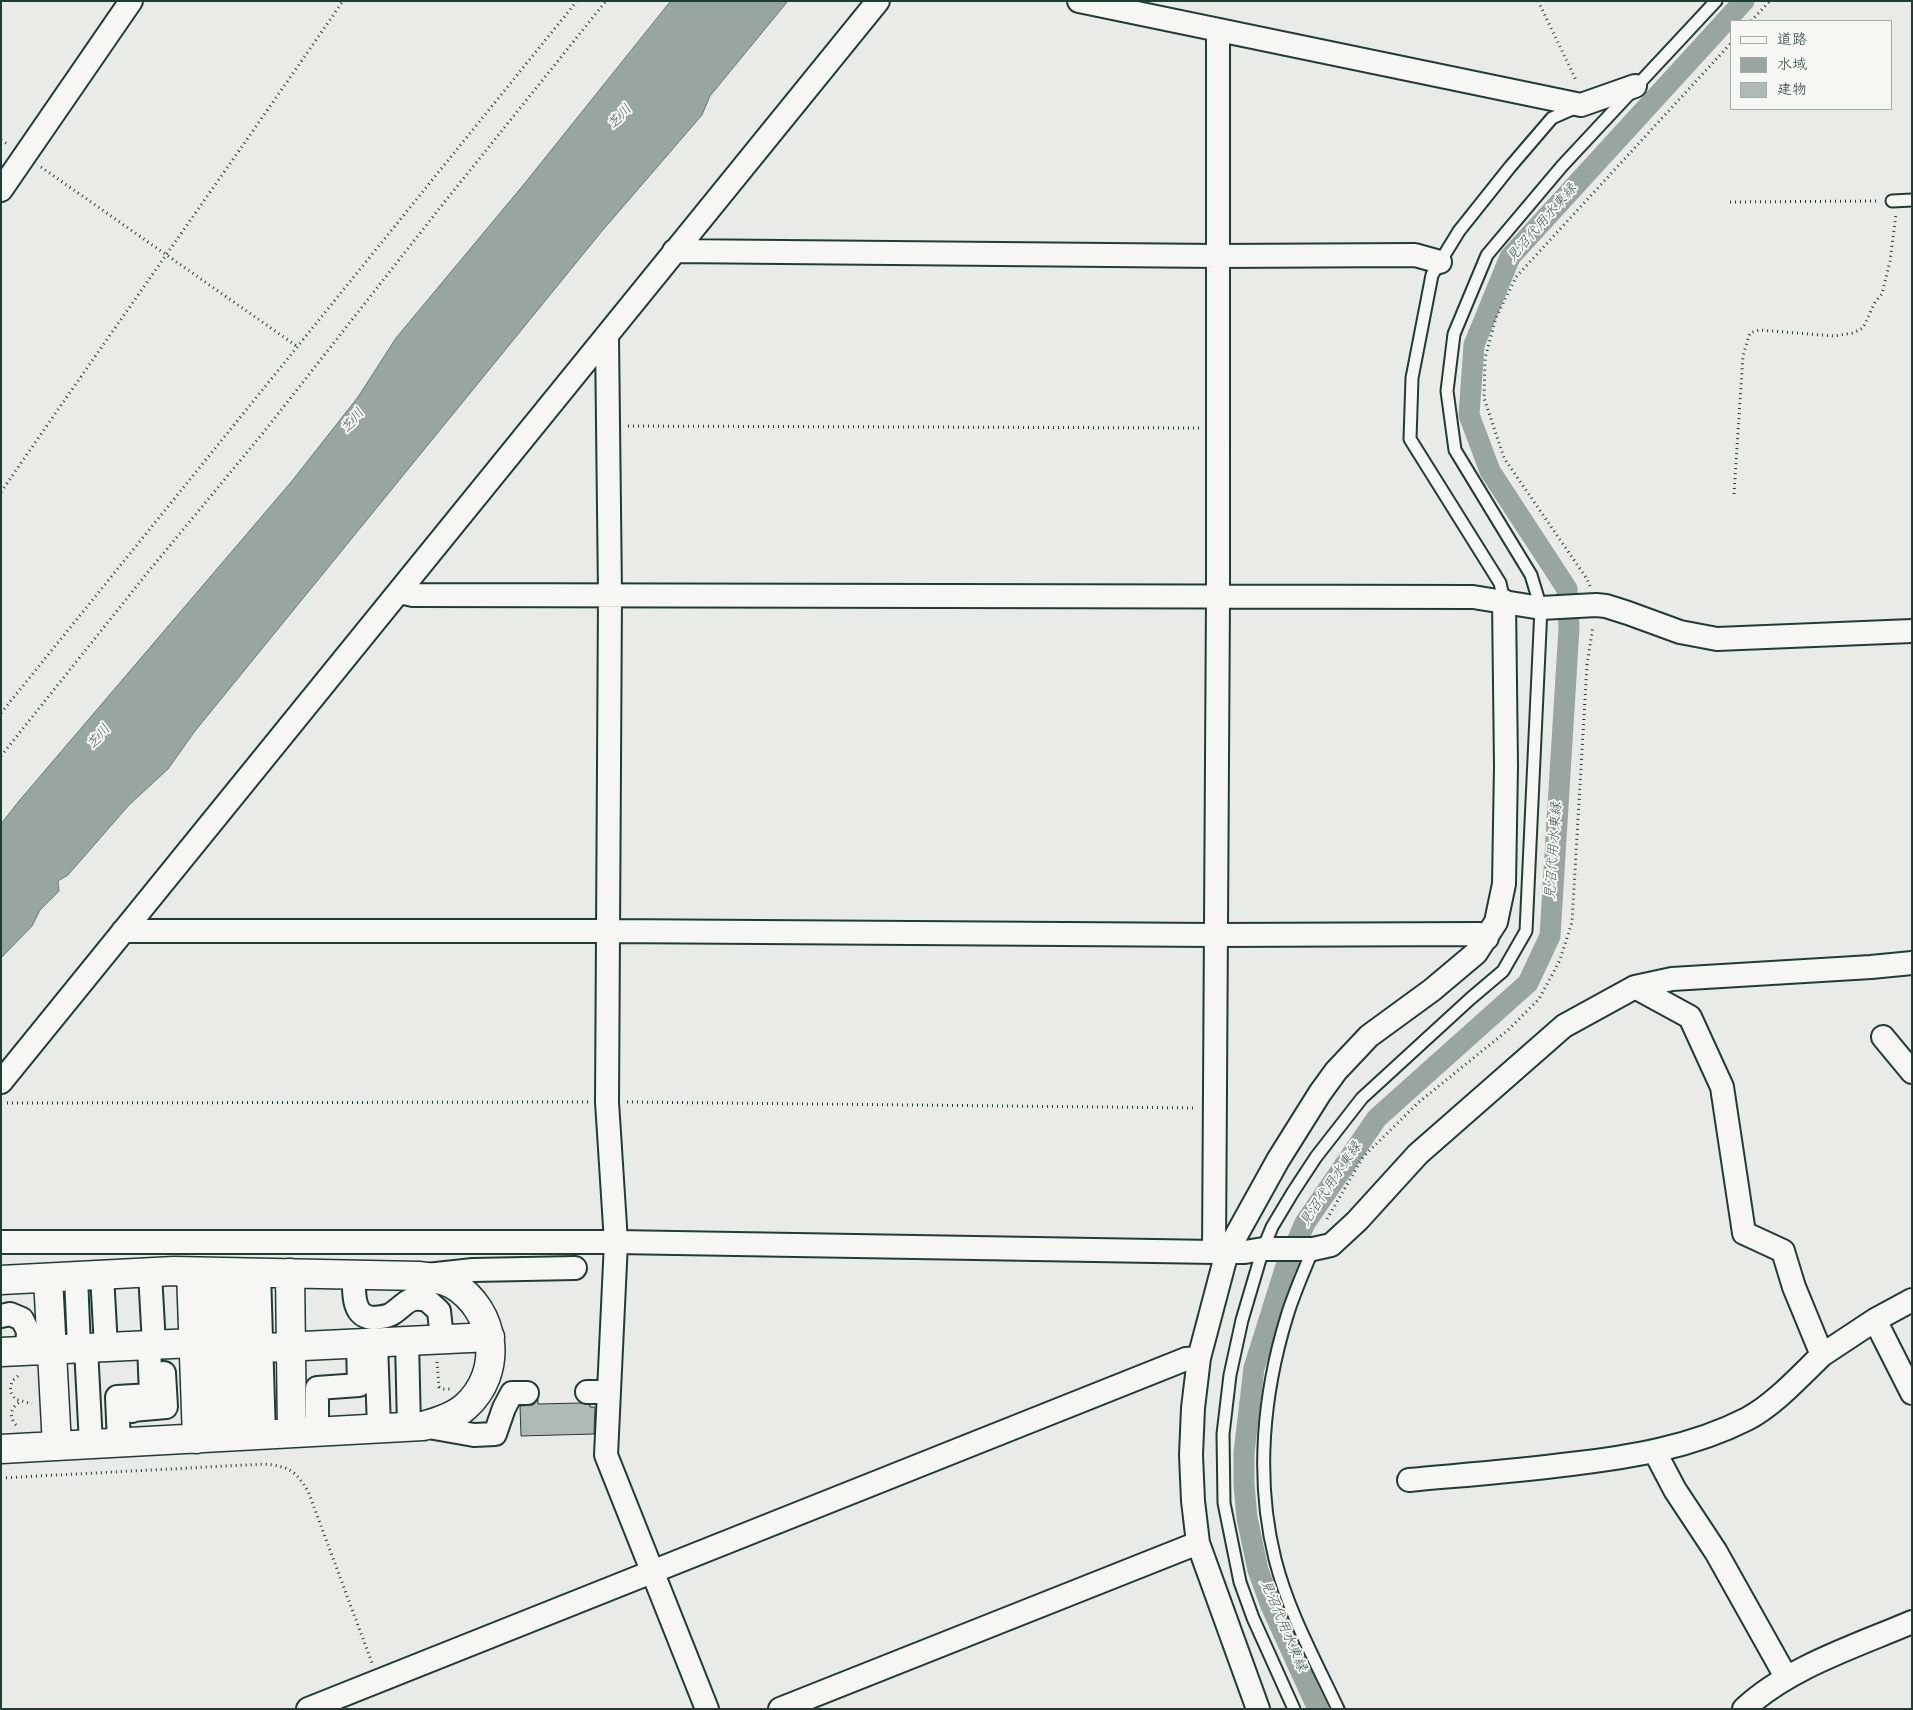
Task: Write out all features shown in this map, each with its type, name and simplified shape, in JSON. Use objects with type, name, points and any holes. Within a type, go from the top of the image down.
[{"type":"street","points":[[1,190],[131,1]]},
{"type":"street","points":[[1,1082],[878,1]]},
{"type":"street","points":[[1079,1],[1218,31],[1584,104],[1635,86]]},
{"type":"street","points":[[1218,31],[1218,597],[1215,1108],[1221,1252],[1199,1358],[1193,1408],[1193,1501],[1198,1543],[1258,1709]]},
{"type":"street","points":[[674,251],[1217,256],[1415,255],[1440,262]]},
{"type":"street","points":[[607,337],[610,595],[607,1102],[616,1242],[598,1392],[606,1455],[707,1709]]},
{"type":"street","points":[[400,592],[413,595],[1473,598],[1546,608],[1587,596],[1606,606],[1680,632],[1717,639],[1912,631]]},
{"type":"street","points":[[1221,1252],[1320,1092],[1336,1071],[1369,1036],[1476,953],[1496,922],[1504,884],[1506,766],[1504,601]]},
{"type":"street","points":[[124,931],[608,931],[1216,935],[1479,934],[1487,938]]},
{"type":"street","points":[[1,1242],[616,1242],[1221,1252],[1310,1248],[1331,1245],[1357,1222],[1418,1154],[1564,1026],[1635,986],[1672,979],[1912,963]]},
{"type":"street","points":[[1635,986],[1690,1017],[1722,1087],[1744,1233],[1783,1251],[1794,1287],[1822,1355]]},
{"type":"street","points":[[1883,1037],[1912,1072]]},
{"type":"street","points":[[419,1276],[473,1270],[575,1268]]},
{"type":"street","points":[[225,1272],[193,1343],[230,1437]]},
{"type":"street","points":[[225,1272],[262,1348],[230,1437]]},
{"type":"street","points":[[225,1272],[230,1437]]},
{"type":"street","points":[[1,1280],[150,1273],[225,1272],[419,1276],[435,1278],[452,1284],[469,1297],[482,1315],[490,1337],[491,1351],[487,1378],[477,1394],[464,1408],[442,1421],[416,1426],[14,1449]]},
{"type":"street","points":[[126,1442],[132,1410],[166,1407],[155,1344],[150,1273]]},
{"type":"street","points":[[290,1273],[291,1347],[305,1432]]},
{"type":"street","points":[[354,1274],[355,1303],[363,1314],[371,1318],[380,1318],[393,1313],[410,1299],[427,1300],[439,1310],[443,1349]]},
{"type":"street","points":[[89,1276],[99,1312],[90,1348],[91,1444]]},
{"type":"street","points":[[26,1351],[48,1278]]},
{"type":"street","points":[[1409,1480],[1526,1470],[1655,1452],[1718,1432],[1748,1418],[1776,1398],[1822,1355],[1876,1320],[1912,1300]]},
{"type":"street","points":[[1,1316],[10,1314],[22,1319],[28,1331],[26,1351],[57,1446]]},
{"type":"street","points":[[1876,1320],[1912,1393]]},
{"type":"street","points":[[262,1348],[407,1341],[443,1349],[490,1337]]},
{"type":"street","points":[[379,1428],[400,1386],[407,1341]]},
{"type":"street","points":[[26,1351],[193,1343]]},
{"type":"street","points":[[305,1432],[317,1388],[359,1385],[367,1343]]},
{"type":"street","points":[[367,1343],[400,1386],[416,1426]]},
{"type":"street","points":[[308,1709],[1186,1358],[1199,1358]]},
{"type":"street","points":[[416,1426],[474,1435],[495,1434],[504,1408],[512,1393],[527,1393]]},
{"type":"street","points":[[1655,1452],[1675,1490],[1716,1552],[1786,1677]]},
{"type":"street","points":[[780,1709],[1198,1543]]},
{"type":"street","points":[[1744,1709],[1755,1698],[1786,1677],[1912,1622]]},
{"type":"lane","points":[[1294,1709],[1253,1618],[1240,1582],[1224,1503],[1223,1434],[1230,1375],[1242,1320],[1267,1249],[1272,1228],[1316,1157],[1362,1098],[1503,971],[1526,931],[1546,608],[1531,575],[1455,450],[1447,391],[1454,334],[1488,255],[1562,166],[1716,1]]},
{"type":"lane","points":[[1504,601],[1500,584],[1410,440],[1412,378],[1432,275],[1440,262],[1460,231],[1510,167],[1552,118],[1584,104]]},
{"type":"lane","points":[[1895,201],[1912,200]]},
{"type":"lane","points":[[1310,1248],[1287,1315],[1273,1370],[1264,1434],[1264,1498],[1275,1559],[1288,1596],[1338,1709]]},
{"type":"path","points":[[1,492],[164,255],[209,196],[342,1]]},
{"type":"path","points":[[1,713],[577,1]]},
{"type":"path","points":[[1,756],[148,572],[263,433],[439,208],[606,1]]},
{"type":"path","points":[[1538,1],[1584,104]]},
{"type":"path","points":[[1752,20],[1770,1]]},
{"type":"path","points":[[1587,596],[1588,579],[1504,458],[1484,398],[1485,358],[1496,318],[1516,277],[1730,44]]},
{"type":"path","points":[[1,140],[298,347]]},
{"type":"path","points":[[1730,202],[1895,201],[1890,261],[1882,294],[1875,302],[1863,328],[1853,333],[1834,336],[1759,330],[1750,333],[1743,355],[1734,494]]},
{"type":"path","points":[[608,426],[1217,428]]},
{"type":"path","points":[[1,1102],[607,1102],[1215,1108]]},
{"type":"path","points":[[443,1349],[437,1359],[438,1384],[442,1389],[453,1389]]},
{"type":"path","points":[[26,1351],[23,1374],[14,1378],[10,1391],[15,1399],[33,1405],[37,1410]]},
{"type":"path","points":[[14,1449],[26,1428],[15,1424],[11,1416],[14,1406],[31,1399]]},
{"type":"path","points":[[1,1478],[264,1464],[283,1466],[298,1475],[308,1491],[379,1680]]},
{"type":"water","name":"芝川","points":[[671,1],[788,1],[710,96],[702,115],[602,231],[195,731],[168,769],[129,805],[68,875],[58,881],[59,891],[40,910],[32,926],[1,958],[1,824],[292,481],[358,397],[396,338],[525,183]]},
{"type":"building","points":[[538,1400],[538,1404],[580,1403],[595,1407],[594,1434],[521,1436],[520,1406],[533,1405]]},
{"type":"waterway","name":"見沼代用水東縁","points":[[1318,1709],[1271,1606],[1258,1570],[1247,1518],[1244,1453],[1254,1368],[1285,1269],[1305,1223],[1377,1118],[1528,983],[1550,936],[1569,628],[1567,589],[1490,471],[1469,415],[1474,345],[1510,257],[1744,1]]}]
